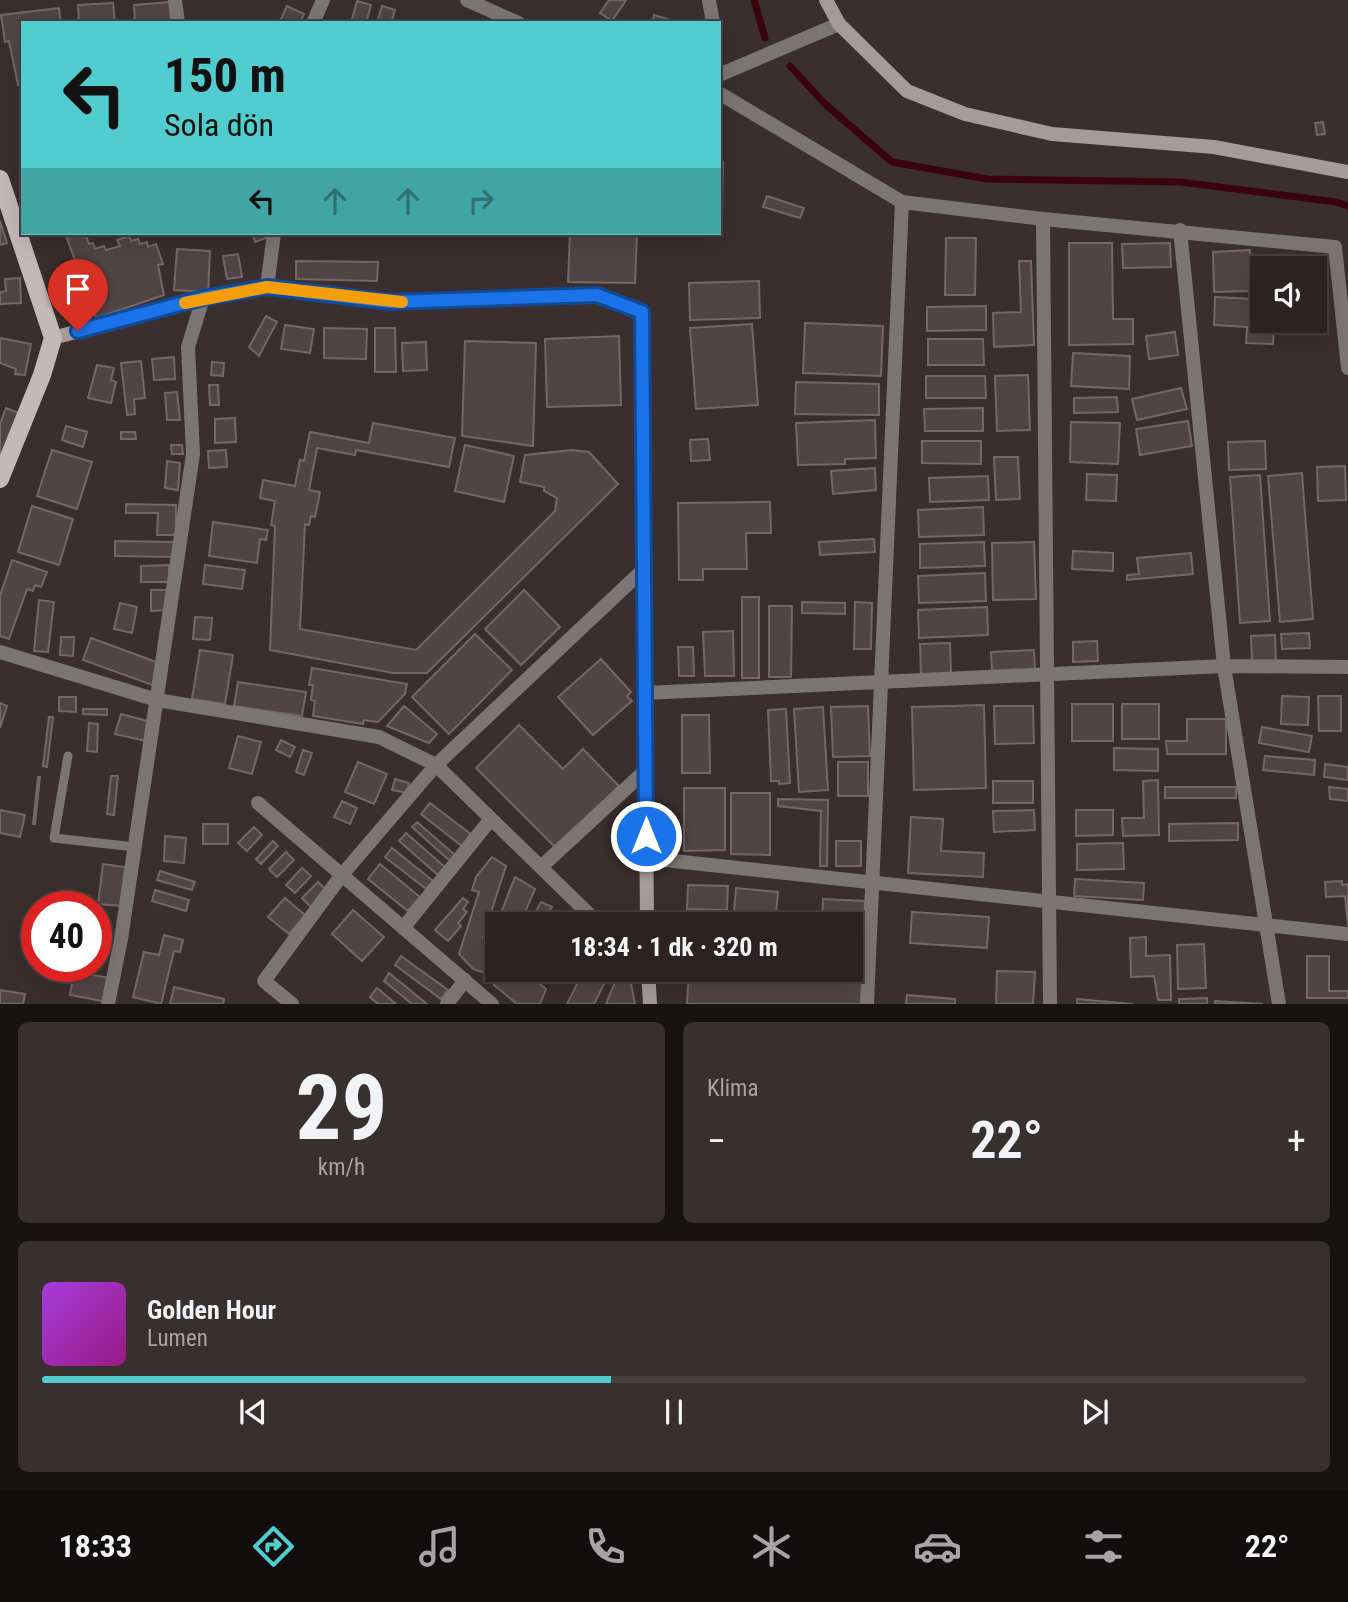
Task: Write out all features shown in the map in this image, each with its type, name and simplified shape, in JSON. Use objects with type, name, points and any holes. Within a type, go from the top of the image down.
[{"type":"main road","points":[[0,179],[53,338],[42,375],[0,479]]},
{"type":"street","points":[[176,0],[178,21]]},
{"type":"street","points":[[314,21],[323,0]]},
{"type":"street","points":[[467,0],[514,21]]},
{"type":"street","points":[[709,0],[713,21]]},
{"type":"street","points":[[826,0],[839,24],[907,91],[965,114],[1052,134],[1214,147],[1348,172]]},
{"type":"street","points":[[721,70],[839,24]]},
{"type":"street","points":[[721,94],[902,202],[1043,219],[1180,230],[1335,247],[1348,368]]},
{"type":"street","points":[[867,1003],[902,202]]},
{"type":"street","points":[[1043,219],[1050,1003]]},
{"type":"street","points":[[1180,230],[1224,666],[1279,1003]]},
{"type":"street","points":[[267,287],[274,235]]},
{"type":"street","points":[[53,338],[203,298],[267,287],[390,302],[597,295],[642,312],[647,912]]},
{"type":"street","points":[[108,1003],[158,700],[193,454],[188,347],[203,298]]},
{"type":"street","points":[[292,1003],[264,981],[341,876],[436,765],[644,569]]},
{"type":"street","points":[[0,652],[158,700],[380,737],[436,765],[587,912]]},
{"type":"street","points":[[645,692],[882,684],[1047,673],[1224,666],[1348,667]]},
{"type":"street","points":[[541,867],[645,771]]},
{"type":"street","points":[[258,803],[492,1003]]},
{"type":"street","points":[[403,928],[491,819]]},
{"type":"street","points":[[646,858],[1348,933]]},
{"type":"street","points":[[447,1003],[465,980]]},
{"type":"street","points":[[648,982],[650,1003]]},
{"type":"lane","points":[[1335,247],[1348,255]]},
{"type":"lane","points":[[68,756],[54,838],[135,847]]},
{"type":"building","points":[[609,0],[626,0],[612,21],[600,13]]},
{"type":"building","points":[[357,1],[371,5],[367,21],[352,21]]},
{"type":"building","points":[[170,2],[171,21],[135,21],[134,5]]},
{"type":"building","points":[[113,3],[115,21],[79,21],[78,5]]},
{"type":"building","points":[[287,6],[304,14],[301,21],[280,21]]},
{"type":"building","points":[[382,6],[395,10],[392,21],[378,21]]},
{"type":"building","points":[[59,8],[61,21],[21,21],[21,85],[18,85],[9,41],[5,42],[1,15]]},
{"type":"building","points":[[654,15],[674,21],[652,21]]},
{"type":"building","points":[[1323,122],[1325,134],[1317,135],[1315,123]]},
{"type":"building","points":[[721,162],[723,162],[721,217]]},
{"type":"building","points":[[767,196],[804,208],[800,218],[763,207]]},
{"type":"building","points":[[0,221],[7,243],[0,245]]},
{"type":"building","points":[[66,235],[86,235],[89,244],[93,243],[95,249],[104,246],[106,250],[120,246],[117,240],[129,236],[131,241],[138,239],[140,244],[147,242],[148,247],[156,244],[163,264],[158,265],[164,295],[96,318]]},
{"type":"building","points":[[253,235],[265,235],[266,238],[255,242]]},
{"type":"building","points":[[570,235],[637,235],[635,283],[568,282]]},
{"type":"building","points":[[946,238],[976,238],[975,295],[945,295]]},
{"type":"building","points":[[1069,243],[1112,243],[1113,319],[1133,319],[1133,344],[1069,345]]},
{"type":"building","points":[[1170,243],[1171,267],[1123,268],[1122,244]]},
{"type":"building","points":[[177,249],[210,251],[208,292],[174,290]]},
{"type":"building","points":[[1250,250],[1250,291],[1214,292],[1213,252]]},
{"type":"building","points":[[238,254],[242,277],[227,279],[223,256]]},
{"type":"building","points":[[296,261],[378,262],[377,281],[296,279]]},
{"type":"building","points":[[1019,261],[1031,261],[1034,345],[994,347],[993,313],[1021,312]]},
{"type":"building","points":[[20,278],[21,303],[0,304],[0,292],[6,291],[5,279]]},
{"type":"building","points":[[759,281],[760,318],[690,320],[689,283]]},
{"type":"building","points":[[1215,297],[1250,299],[1250,333],[1273,333],[1273,344],[1246,343],[1247,327],[1214,325]]},
{"type":"building","points":[[986,306],[986,330],[927,331],[927,307]]},
{"type":"building","points":[[266,316],[277,322],[259,356],[249,347]]},
{"type":"building","points":[[805,323],[883,326],[881,376],[803,373]]},
{"type":"building","points":[[752,324],[758,405],[696,409],[690,328]]},
{"type":"building","points":[[285,325],[314,329],[310,353],[281,349]]},
{"type":"building","points":[[324,328],[367,329],[366,359],[324,358]]},
{"type":"building","points":[[375,328],[395,328],[396,372],[375,372]]},
{"type":"building","points":[[1175,332],[1178,355],[1149,359],[1146,336]]},
{"type":"building","points":[[619,336],[621,405],[547,407],[545,339]]},
{"type":"building","points":[[0,338],[31,344],[25,375],[15,374],[16,369],[0,363]]},
{"type":"building","points":[[928,339],[983,339],[984,365],[928,365]]},
{"type":"building","points":[[465,341],[536,343],[533,446],[462,436]]},
{"type":"building","points":[[426,342],[427,370],[403,371],[402,343]]},
{"type":"building","points":[[1073,353],[1130,356],[1129,389],[1071,386]]},
{"type":"building","points":[[174,357],[175,379],[154,380],[152,359]]},
{"type":"building","points":[[141,361],[145,398],[134,399],[135,414],[127,415],[121,363]]},
{"type":"building","points":[[212,362],[224,363],[223,376],[211,375]]},
{"type":"building","points":[[97,365],[114,368],[111,380],[116,382],[111,403],[88,398]]},
{"type":"building","points":[[1028,375],[1030,430],[997,431],[995,376]]},
{"type":"building","points":[[926,376],[985,376],[986,398],[926,398]]},
{"type":"building","points":[[796,382],[879,384],[879,415],[795,414]]},
{"type":"building","points":[[209,385],[218,385],[219,405],[210,405]]},
{"type":"building","points":[[1181,388],[1187,409],[1137,420],[1132,399]]},
{"type":"building","points":[[177,392],[180,420],[167,420],[165,393]]},
{"type":"building","points":[[1117,397],[1118,412],[1074,413],[1074,398]]},
{"type":"building","points":[[6,408],[19,413],[0,463],[0,424]]},
{"type":"building","points":[[983,408],[983,431],[925,431],[924,409]]},
{"type":"building","points":[[235,418],[236,442],[215,443],[215,419]]},
{"type":"building","points":[[875,420],[876,458],[845,459],[845,464],[798,465],[796,423]]},
{"type":"building","points":[[1188,421],[1192,446],[1140,455],[1136,429]]},
{"type":"building","points":[[1071,422],[1120,423],[1118,464],[1070,462]]},
{"type":"building","points":[[373,423],[455,438],[449,467],[356,450],[355,455],[317,448],[309,490],[320,492],[315,517],[311,516],[309,525],[305,524],[300,629],[416,650],[555,511],[557,498],[544,491],[544,487],[520,482],[525,455],[572,450],[589,452],[618,484],[427,673],[393,673],[270,650],[275,526],[271,525],[275,501],[260,498],[263,480],[295,486],[300,460],[304,461],[310,432],[369,443]]},
{"type":"building","points":[[66,426],[87,432],[83,447],[62,440]]},
{"type":"building","points":[[121,432],[135,432],[136,439],[121,439]]},
{"type":"building","points":[[708,439],[710,460],[691,461],[690,440]]},
{"type":"building","points":[[922,441],[981,441],[981,464],[922,463]]},
{"type":"building","points":[[1265,441],[1266,469],[1229,470],[1228,442]]},
{"type":"building","points":[[171,445],[182,445],[183,454],[172,454]]},
{"type":"building","points":[[465,445],[514,456],[504,502],[455,491]]},
{"type":"building","points":[[52,450],[92,462],[77,509],[37,496]]},
{"type":"building","points":[[226,450],[227,467],[209,468],[208,451]]},
{"type":"building","points":[[994,457],[1018,457],[1020,499],[996,500]]},
{"type":"building","points":[[167,461],[180,463],[178,490],[165,488]]},
{"type":"building","points":[[1345,466],[1346,500],[1318,501],[1317,467]]},
{"type":"building","points":[[875,468],[876,490],[833,494],[831,471]]},
{"type":"building","points":[[1302,473],[1313,619],[1280,622],[1268,476]]},
{"type":"building","points":[[1087,474],[1117,475],[1116,501],[1086,500]]},
{"type":"building","points":[[1260,475],[1270,621],[1240,623],[1230,477]]},
{"type":"building","points":[[988,476],[989,500],[930,502],[929,478]]},
{"type":"building","points":[[770,502],[771,533],[746,533],[747,569],[703,569],[703,580],[679,580],[678,503]]},
{"type":"building","points":[[126,504],[176,505],[176,535],[157,535],[158,513],[126,513]]},
{"type":"building","points":[[32,506],[73,519],[59,565],[18,552]]},
{"type":"building","points":[[983,507],[984,535],[919,537],[918,510]]},
{"type":"building","points":[[213,522],[268,530],[266,540],[260,539],[257,563],[209,556]]},
{"type":"building","points":[[874,539],[875,552],[820,555],[819,542]]},
{"type":"building","points":[[115,541],[177,542],[176,557],[115,556]]},
{"type":"building","points":[[984,542],[985,566],[920,568],[920,544]]},
{"type":"building","points":[[1034,542],[1036,599],[993,600],[992,543]]},
{"type":"building","points":[[1073,551],[1113,553],[1113,571],[1072,569]]},
{"type":"building","points":[[1191,553],[1193,574],[1127,580],[1127,575],[1139,574],[1137,558]]},
{"type":"building","points":[[12,560],[47,572],[41,587],[35,585],[33,591],[27,589],[9,639],[0,636],[0,596]]},
{"type":"building","points":[[169,565],[169,582],[141,582],[141,566]]},
{"type":"building","points":[[205,565],[245,570],[242,589],[203,584]]},
{"type":"building","points":[[985,573],[986,601],[919,603],[918,576]]},
{"type":"building","points":[[151,590],[169,590],[170,610],[151,611]]},
{"type":"building","points":[[524,590],[560,627],[521,665],[485,629]]},
{"type":"building","points":[[742,597],[759,597],[759,678],[742,678]]},
{"type":"building","points":[[39,600],[54,602],[48,652],[34,651]]},
{"type":"building","points":[[802,602],[845,603],[845,614],[802,613]]},
{"type":"building","points":[[855,602],[872,603],[871,649],[854,649]]},
{"type":"building","points":[[120,603],[137,607],[132,633],[114,629]]},
{"type":"building","points":[[769,606],[792,606],[791,677],[769,677]]},
{"type":"building","points":[[987,607],[988,635],[919,638],[918,610]]},
{"type":"building","points":[[195,617],[212,618],[210,640],[193,639]]},
{"type":"building","points":[[733,631],[734,676],[705,676],[703,632]]},
{"type":"building","points":[[1309,633],[1310,648],[1282,649],[1281,634]]},
{"type":"building","points":[[475,634],[512,670],[449,734],[412,697]]},
{"type":"building","points":[[1275,635],[1276,662],[1252,663],[1251,636]]},
{"type":"building","points":[[61,637],[74,637],[73,656],[60,655]]},
{"type":"building","points":[[91,638],[159,663],[155,686],[83,660]]},
{"type":"building","points":[[1097,641],[1098,661],[1073,662],[1073,642]]},
{"type":"building","points":[[950,643],[951,674],[921,675],[920,644]]},
{"type":"building","points":[[678,647],[693,647],[694,676],[679,676]]},
{"type":"building","points":[[200,650],[233,655],[225,704],[192,699]]},
{"type":"building","points":[[1034,650],[1035,671],[992,672],[991,652]]},
{"type":"building","points":[[601,659],[631,692],[627,696],[632,701],[593,735],[558,697]]},
{"type":"building","points":[[312,668],[407,684],[405,694],[378,722],[364,720],[363,724],[313,716],[313,685],[309,685]]},
{"type":"building","points":[[238,682],[306,692],[302,716],[234,706]]},
{"type":"building","points":[[1282,696],[1309,697],[1308,725],[1281,724]]},
{"type":"building","points":[[1318,696],[1341,696],[1341,731],[1319,731]]},
{"type":"building","points":[[59,697],[76,697],[76,712],[59,711]]},
{"type":"building","points":[[0,703],[7,706],[0,728]]},
{"type":"building","points":[[1072,704],[1113,704],[1113,741],[1072,741]]},
{"type":"building","points":[[1122,704],[1159,704],[1159,739],[1122,739]]},
{"type":"building","points":[[984,705],[986,788],[914,790],[912,707]]},
{"type":"building","points":[[404,706],[437,734],[429,743],[387,726]]},
{"type":"building","points":[[868,706],[870,756],[833,757],[831,707]]},
{"type":"building","points":[[994,706],[1033,706],[1034,743],[995,744]]},
{"type":"building","points":[[823,707],[828,790],[799,792],[794,709]]},
{"type":"building","points":[[83,709],[107,709],[107,715],[83,714]]},
{"type":"building","points":[[786,709],[790,783],[779,784],[779,781],[771,781],[768,710]]},
{"type":"building","points":[[121,714],[151,722],[146,741],[115,734]]},
{"type":"building","points":[[682,715],[709,715],[710,773],[682,773]]},
{"type":"building","points":[[49,717],[53,717],[47,767],[43,766]]},
{"type":"building","points":[[1187,719],[1226,719],[1226,754],[1167,754],[1166,741],[1187,741]]},
{"type":"building","points":[[89,723],[98,724],[97,752],[87,751]]},
{"type":"building","points":[[519,725],[563,769],[583,749],[619,786],[556,848],[476,768]]},
{"type":"building","points":[[1262,727],[1312,736],[1309,752],[1259,743]]},
{"type":"building","points":[[238,736],[261,742],[252,774],[229,768]]},
{"type":"building","points":[[281,740],[295,747],[290,757],[276,750]]},
{"type":"building","points":[[1114,748],[1158,749],[1158,771],[1114,770]]},
{"type":"building","points":[[303,750],[312,753],[304,775],[296,772]]},
{"type":"building","points":[[1265,756],[1315,760],[1314,775],[1263,770]]},
{"type":"building","points":[[358,762],[387,774],[374,804],[345,792]]},
{"type":"building","points":[[838,762],[868,762],[868,796],[838,796]]},
{"type":"building","points":[[1325,764],[1348,767],[1348,780],[1324,777]]},
{"type":"building","points":[[111,776],[118,776],[114,815],[107,814]]},
{"type":"building","points":[[38,777],[40,777],[33,824]]},
{"type":"building","points":[[395,779],[409,783],[407,793],[392,790]]},
{"type":"building","points":[[1158,780],[1159,835],[1123,836],[1122,818],[1144,818],[1143,781]]},
{"type":"building","points":[[993,781],[1033,781],[1033,803],[993,803]]},
{"type":"building","points":[[1165,787],[1236,787],[1236,798],[1165,798]]},
{"type":"building","points":[[1329,787],[1348,789],[1348,801],[1330,799]]},
{"type":"building","points":[[684,788],[725,788],[725,850],[684,851]]},
{"type":"building","points":[[731,793],[770,793],[770,855],[731,854]]},
{"type":"building","points":[[778,799],[828,800],[827,866],[820,866],[821,811],[778,806]]},
{"type":"building","points":[[342,801],[357,808],[350,824],[334,817]]},
{"type":"building","points":[[430,803],[472,835],[463,847],[421,814]]},
{"type":"building","points":[[0,810],[25,815],[20,837],[0,833]]},
{"type":"building","points":[[1034,810],[1035,830],[994,832],[993,811]]},
{"type":"building","points":[[1076,810],[1113,810],[1113,835],[1076,836]]},
{"type":"building","points":[[911,817],[943,819],[941,851],[984,853],[983,877],[908,873]]},
{"type":"building","points":[[417,822],[455,855],[450,861],[412,827]]},
{"type":"building","points":[[1238,823],[1238,840],[1169,841],[1169,824]]},
{"type":"building","points":[[203,824],[228,824],[228,844],[203,844]]},
{"type":"building","points":[[254,827],[262,835],[247,851],[238,843]]},
{"type":"building","points":[[406,833],[445,867],[438,875],[399,841]]},
{"type":"building","points":[[165,836],[186,838],[184,863],[164,861]]},
{"type":"building","points":[[273,841],[278,846],[261,864],[256,859]]},
{"type":"building","points":[[836,841],[861,841],[861,866],[836,866]]},
{"type":"building","points":[[1123,843],[1124,869],[1077,870],[1077,844]]},
{"type":"building","points":[[392,848],[433,881],[426,889],[385,857]]},
{"type":"building","points":[[286,852],[294,860],[277,877],[269,869]]},
{"type":"building","points":[[492,857],[506,866],[491,912],[485,912],[485,973],[473,969],[459,954],[479,892],[472,890],[476,877]]},
{"type":"building","points":[[103,864],[125,867],[121,906],[112,905],[112,891],[100,891]]},
{"type":"building","points":[[380,864],[420,897],[408,911],[368,879]]},
{"type":"building","points":[[302,868],[311,876],[295,893],[286,885]]},
{"type":"building","points":[[160,871],[195,882],[192,890],[157,880]]},
{"type":"building","points":[[515,877],[535,889],[525,912],[501,912]]},
{"type":"building","points":[[1075,879],[1144,883],[1143,900],[1074,896]]},
{"type":"building","points":[[1342,881],[1342,885],[1348,884],[1348,926],[1345,896],[1326,897],[1325,882]]},
{"type":"building","points":[[318,882],[327,891],[311,907],[302,898]]},
{"type":"building","points":[[688,885],[728,886],[727,910],[687,909]]},
{"type":"building","points":[[736,888],[778,892],[776,912],[734,912]]},
{"type":"building","points":[[155,890],[189,900],[186,911],[152,901]]},
{"type":"building","points":[[285,898],[305,915],[289,934],[268,917]]},
{"type":"building","points":[[463,898],[468,902],[463,909],[467,912],[458,923],[461,926],[448,941],[435,930]]},
{"type":"building","points":[[823,899],[865,901],[863,960],[863,912],[822,912]]},
{"type":"building","points":[[541,902],[552,907],[549,911],[551,912],[536,912]]},
{"type":"building","points":[[353,910],[384,937],[362,961],[332,934]]},
{"type":"building","points":[[912,912],[989,917],[987,948],[910,943]]},
{"type":"building","points":[[164,935],[183,940],[180,952],[174,951],[161,1004],[133,997],[144,952],[159,955]]},
{"type":"building","points":[[1146,937],[1146,956],[1170,955],[1171,1000],[1158,1000],[1154,976],[1131,977],[1130,938]]},
{"type":"building","points":[[1204,944],[1206,988],[1178,989],[1177,945]]},
{"type":"building","points":[[401,956],[448,990],[441,999],[395,965]]},
{"type":"building","points":[[1307,956],[1329,956],[1329,991],[1348,991],[1348,998],[1307,998]]},
{"type":"building","points":[[997,971],[1035,972],[1033,1004],[996,1004]]},
{"type":"building","points":[[389,973],[427,1004],[412,1004],[384,981]]},
{"type":"building","points":[[72,982],[110,982],[107,1002],[70,995]]},
{"type":"building","points":[[495,982],[538,982],[546,989],[540,1004],[517,1004],[494,985]]},
{"type":"building","points":[[578,982],[605,982],[594,1004],[567,1004]]},
{"type":"building","points":[[615,982],[631,982],[635,1004],[606,1004]]},
{"type":"building","points":[[688,982],[862,982],[861,1004],[687,1004]]},
{"type":"building","points":[[174,987],[224,999],[223,1004],[170,1004]]},
{"type":"building","points":[[377,988],[396,1004],[378,1004],[370,997]]},
{"type":"building","points":[[0,990],[25,994],[23,1004],[0,1004]]},
{"type":"building","points":[[907,995],[955,999],[955,1004],[906,1004]]},
{"type":"building","points":[[1207,998],[1207,1004],[1179,1004],[1179,999]]},
{"type":"building","points":[[1077,999],[1133,1004],[1077,1004]]},
{"type":"building","points":[[1215,1001],[1263,1004],[1215,1004]]},
{"type":"waterway","points":[[754,0],[765,38]]},
{"type":"waterway","points":[[790,66],[825,104],[892,162],[987,179],[1180,182],[1336,202],[1348,206]]},
{"type":"slow traffic","points":[[185,303],[267,287],[402,302]]},
{"type":"route","points":[[78,331],[203,298],[267,287],[390,302],[597,295],[642,312],[646,836]]}]
